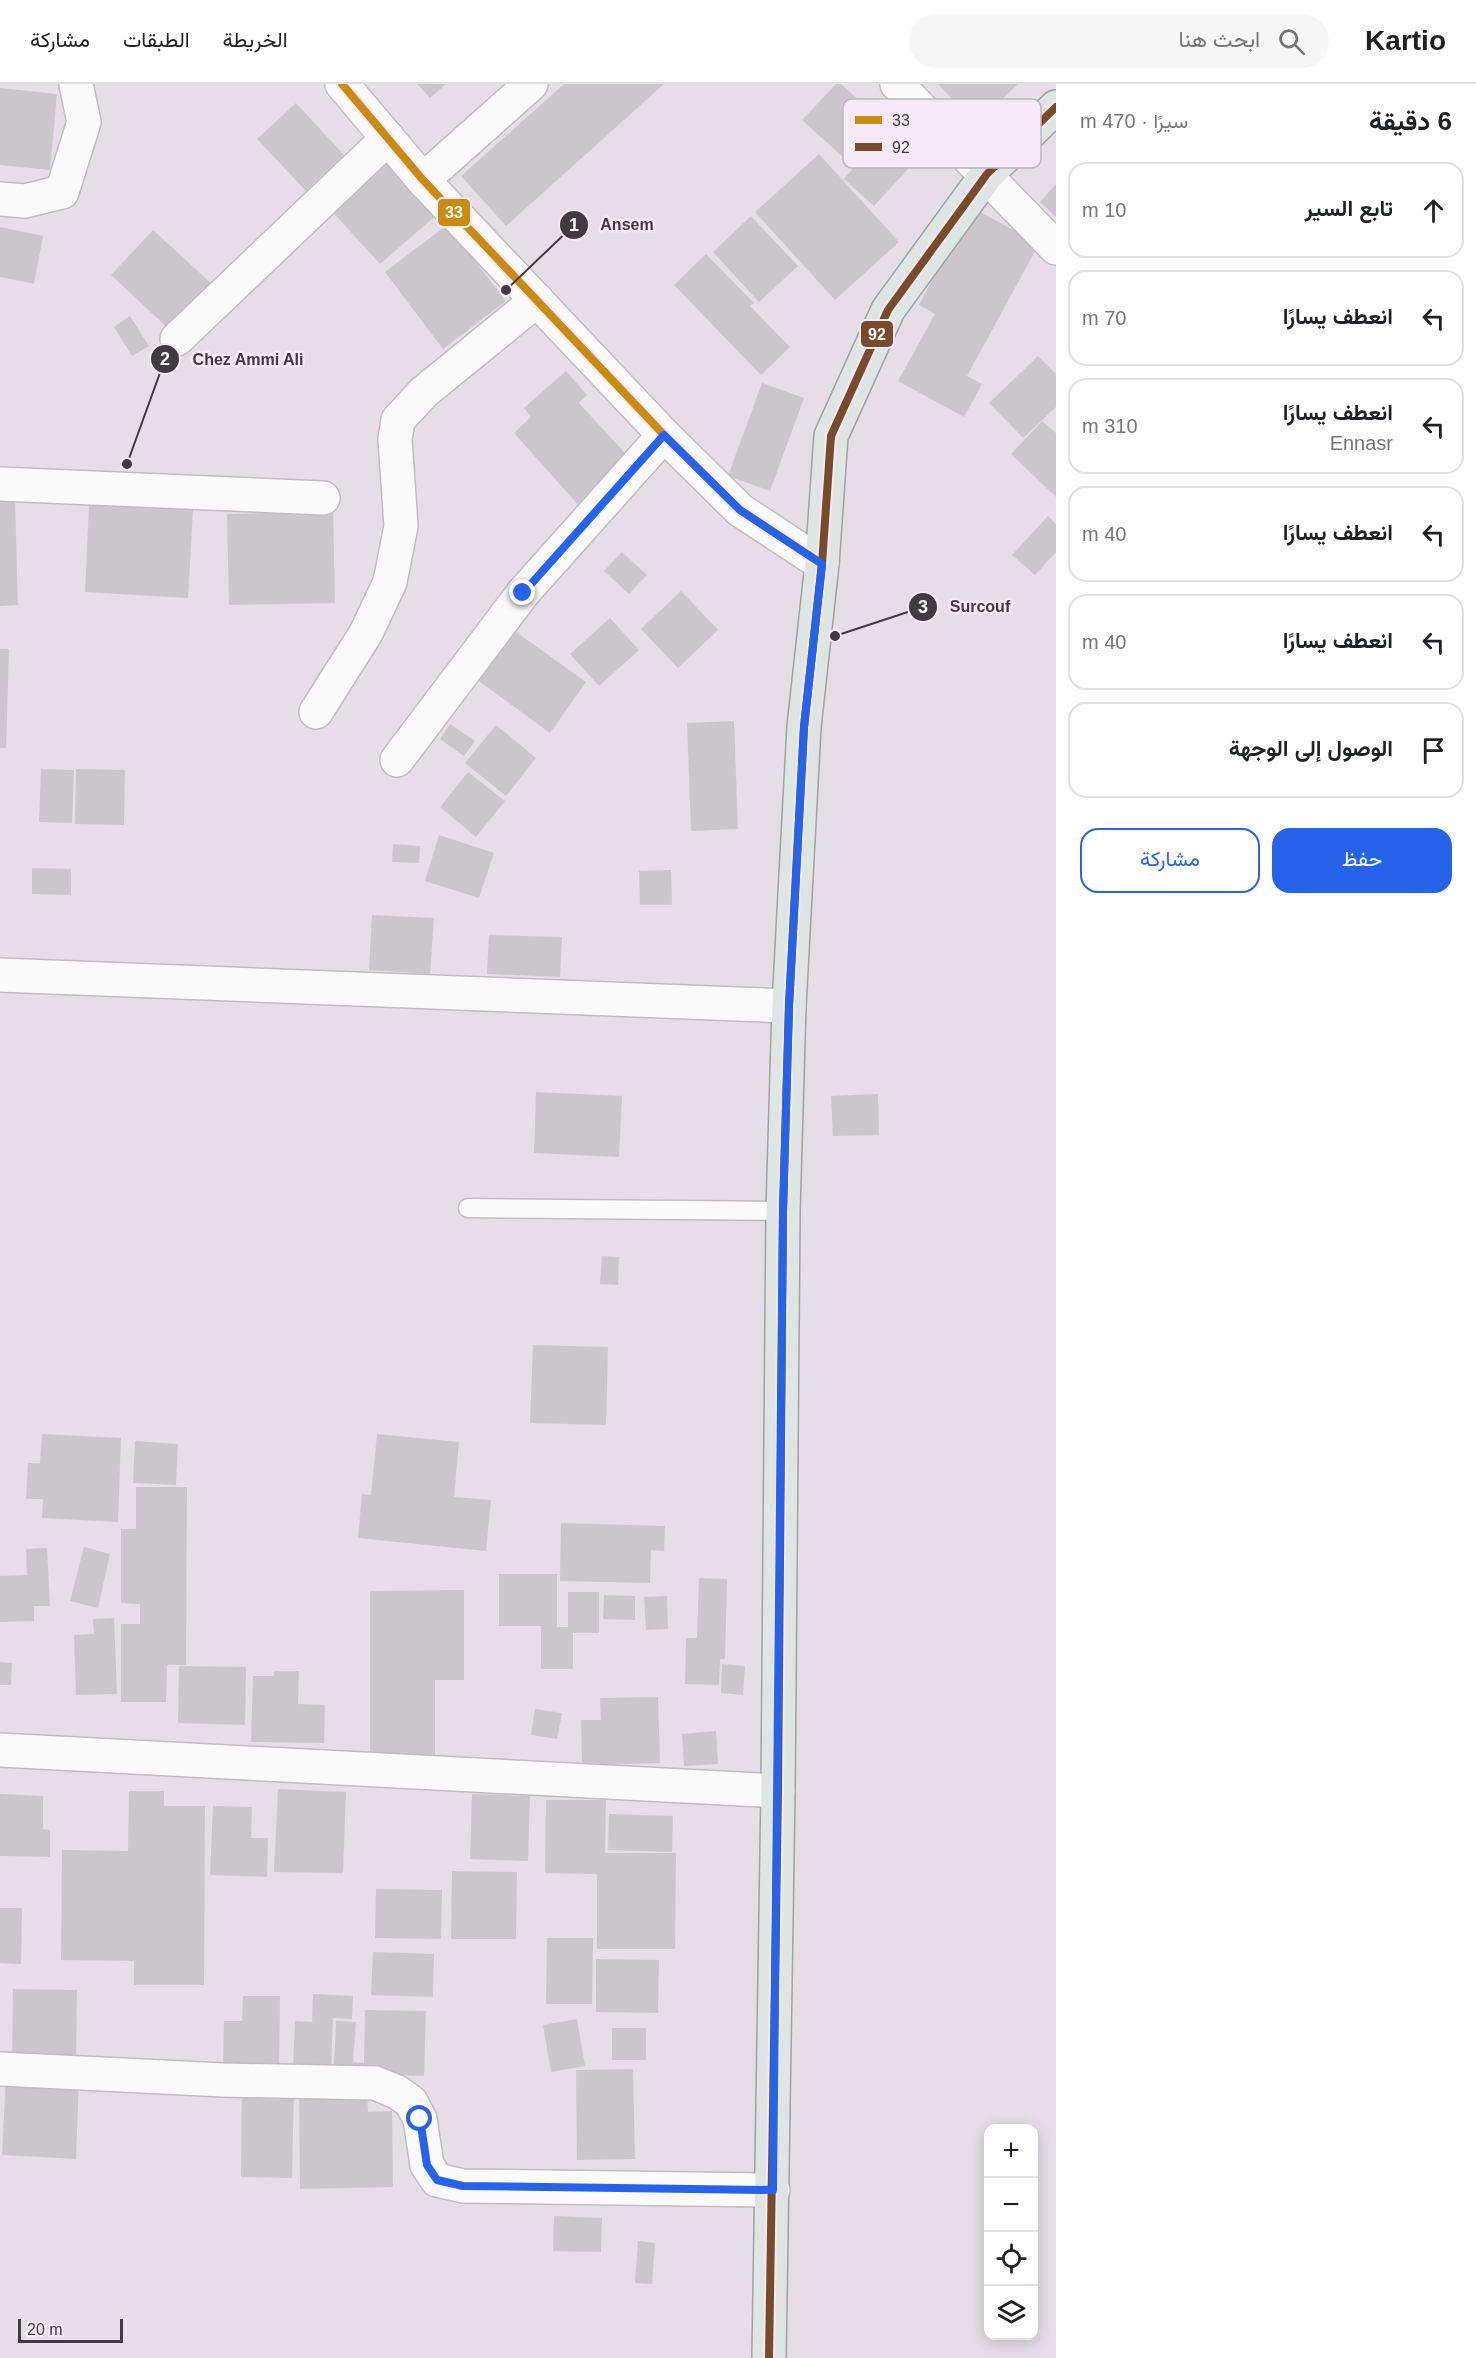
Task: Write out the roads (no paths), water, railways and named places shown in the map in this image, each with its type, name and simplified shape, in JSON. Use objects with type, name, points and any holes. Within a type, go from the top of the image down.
[{"type":"main road","points":[[1041,122],[1056,107]]},
{"type":"main road","points":[[769,2358],[778,1791],[783,1211],[789,1006],[804,727],[822,564],[831,436],[888,310],[993,168]]},
{"type":"street","points":[[0,199],[25,201],[62,192],[84,122],[76,84]]},
{"type":"street","points":[[342,84],[423,180],[664,435],[740,510],[822,564]]},
{"type":"street","points":[[423,180],[531,84]]},
{"type":"street","points":[[897,84],[912,99]]},
{"type":"street","points":[[177,339],[388,138]]},
{"type":"street","points":[[981,168],[1056,248]]},
{"type":"street","points":[[316,712],[366,633],[390,582],[401,526],[395,439],[398,420],[424,392],[537,300]]},
{"type":"street","points":[[397,760],[523,593],[664,435]]},
{"type":"street","points":[[0,484],[323,498]]},
{"type":"street","points":[[0,975],[789,1006]]},
{"type":"street","points":[[0,1750],[778,1791]]},
{"type":"street","points":[[0,2069],[223,2080],[375,2083],[397,2092],[411,2102],[420,2119],[427,2165],[437,2180],[463,2186],[773,2190]]},
{"type":"lane","points":[[468,1208],[783,1211]]},
{"type":"place","name":"Ansem","points":[[506,290]]},
{"type":"place","name":"Chez Ammi Ali","points":[[127,464]]},
{"type":"place","name":"Surcouf","points":[[835,636]]}]
